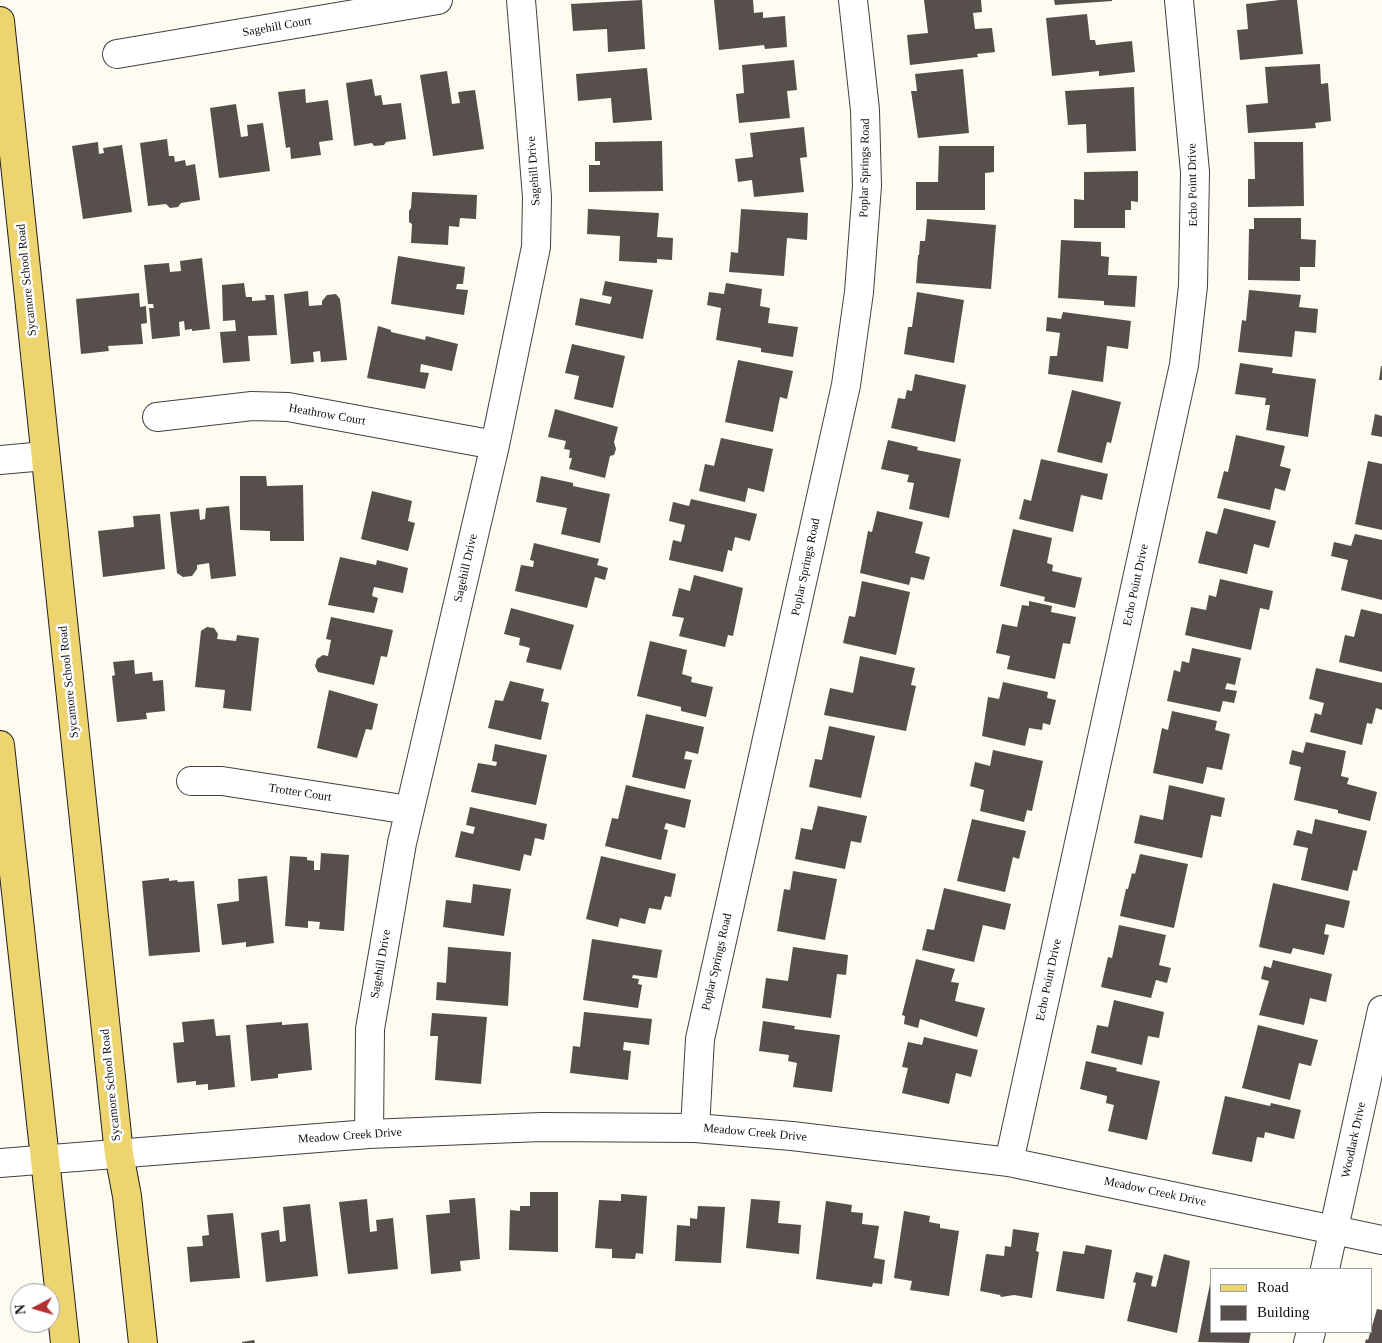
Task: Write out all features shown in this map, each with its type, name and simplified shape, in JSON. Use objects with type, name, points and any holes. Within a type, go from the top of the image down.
[{"type":"main road","name":"Sycamore School Road","points":[[0,21],[119,1154],[128,1196],[142,1343]]},
{"type":"main road","points":[[0,745],[3,794],[65,1343]]},
{"type":"street","name":"Sagehill Court","points":[[117,54],[438,0]]},
{"type":"street","name":"Sagehill Drive","points":[[369,1134],[370,1029],[409,810],[495,445],[536,247],[537,196],[521,0]]},
{"type":"street","name":"Poplar Springs Road","points":[[695,1128],[700,1039],[846,385],[852,348],[859,292],[867,186],[865,110],[853,0]]},
{"type":"street","name":"Echo Point Drive","points":[[1009,1162],[1184,365],[1193,286],[1195,172],[1179,0]]},
{"type":"street","name":"Heathrow Court","points":[[158,417],[252,406],[288,407],[495,445]]},
{"type":"street","points":[[0,460],[45,456]]},
{"type":"street","name":"Trotter Court","points":[[191,781],[222,781],[409,810]]},
{"type":"street","name":"Woodlark Drive","points":[[1325,1268],[1382,1010]]},
{"type":"street","name":"Meadow Creek Drive","points":[[0,1163],[369,1134],[540,1127],[695,1128],[792,1136],[1009,1162],[1382,1240]]},
{"type":"building","points":[[642,0],[645,49],[608,52],[607,29],[573,31],[571,4]]},
{"type":"building","points":[[714,0],[753,0],[754,13],[763,12],[763,18],[785,16],[787,47],[765,49],[764,45],[719,50]]},
{"type":"building","points":[[924,0],[981,0],[982,12],[973,13],[975,29],[992,28],[995,52],[977,54],[978,57],[910,65],[907,35],[928,33]]},
{"type":"building","points":[[1054,0],[1112,0],[1112,1],[1055,5]]},
{"type":"building","points":[[1297,0],[1303,54],[1240,60],[1237,30],[1248,29],[1246,4]]},
{"type":"building","points":[[1087,14],[1090,40],[1095,40],[1096,45],[1132,41],[1135,72],[1099,76],[1099,71],[1052,76],[1046,18]]},
{"type":"building","points":[[794,60],[797,90],[787,91],[790,118],[739,123],[736,94],[744,93],[742,65]]},
{"type":"building","points":[[1320,64],[1321,84],[1328,83],[1331,121],[1315,123],[1316,128],[1248,133],[1246,105],[1268,103],[1265,67]]},
{"type":"building","points":[[647,68],[652,120],[613,123],[611,98],[578,101],[576,74]]},
{"type":"building","points":[[963,69],[969,133],[918,138],[911,91],[917,91],[915,74]]},
{"type":"building","points":[[447,71],[452,104],[460,103],[458,92],[475,90],[484,149],[433,156],[420,75]]},
{"type":"building","points":[[372,79],[375,96],[381,95],[383,105],[401,103],[406,139],[386,142],[384,145],[374,146],[372,143],[354,146],[346,83]]},
{"type":"building","points":[[1134,87],[1136,151],[1087,153],[1086,124],[1068,125],[1065,91]]},
{"type":"building","points":[[305,89],[306,103],[328,100],[333,140],[319,142],[321,155],[291,159],[290,147],[286,148],[278,92]]},
{"type":"building","points":[[236,104],[241,137],[248,136],[247,125],[263,123],[270,171],[219,178],[210,108]]},
{"type":"building","points":[[804,127],[807,157],[800,158],[804,192],[754,197],[752,180],[738,182],[735,159],[753,157],[750,133]]},
{"type":"building","points":[[167,139],[169,156],[174,156],[175,162],[185,160],[186,166],[195,164],[200,200],[181,203],[178,207],[170,208],[166,204],[148,206],[140,143]]},
{"type":"building","points":[[662,141],[663,191],[589,192],[589,165],[600,165],[600,161],[595,161],[595,142]]},
{"type":"building","points":[[98,142],[99,154],[104,153],[103,148],[122,145],[132,212],[83,219],[72,146]]},
{"type":"building","points":[[1254,142],[1303,142],[1304,206],[1248,207],[1248,179],[1255,179]]},
{"type":"building","points":[[939,146],[994,146],[994,172],[985,173],[985,210],[916,210],[916,182],[938,182]]},
{"type":"building","points":[[1138,171],[1138,202],[1131,201],[1131,210],[1125,210],[1125,228],[1074,228],[1074,199],[1084,200],[1084,172]]},
{"type":"building","points":[[412,192],[477,195],[476,219],[460,218],[459,227],[449,226],[448,245],[411,243],[412,224],[409,222],[409,211],[411,208]]},
{"type":"building","points":[[588,209],[659,213],[657,237],[673,238],[672,260],[657,259],[657,263],[619,261],[620,236],[587,234]]},
{"type":"building","points":[[741,209],[808,213],[807,240],[787,238],[784,276],[729,272],[731,252],[738,253]]},
{"type":"building","points":[[1254,218],[1301,218],[1301,239],[1316,240],[1315,267],[1300,267],[1300,281],[1248,280],[1249,229],[1254,229]]},
{"type":"building","points":[[927,219],[996,225],[991,289],[916,283],[920,241],[925,241]]},
{"type":"building","points":[[1061,240],[1101,242],[1101,256],[1109,257],[1108,275],[1137,276],[1135,307],[1104,305],[1104,301],[1058,298]]},
{"type":"building","points":[[398,256],[465,267],[463,284],[457,284],[456,289],[468,290],[464,315],[391,304]]},
{"type":"building","points":[[202,258],[210,329],[185,330],[184,321],[179,322],[180,336],[152,339],[149,308],[154,308],[153,304],[148,304],[144,265],[169,263],[170,272],[181,271],[180,261]]},
{"type":"building","points":[[605,281],[653,290],[643,339],[575,325],[580,298],[610,304],[612,297],[602,295]]},
{"type":"building","points":[[244,283],[246,297],[252,297],[252,301],[266,300],[265,295],[274,295],[277,335],[248,336],[250,361],[223,363],[220,332],[236,331],[235,320],[223,321],[222,285]]},
{"type":"building","points":[[726,283],[762,289],[760,306],[770,308],[768,323],[798,327],[793,357],[761,352],[761,348],[716,340],[721,308],[707,305],[709,292],[724,294]]},
{"type":"building","points":[[1249,290],[1301,295],[1299,307],[1318,309],[1316,333],[1295,331],[1292,357],[1238,352],[1242,320],[1246,321]]},
{"type":"building","points":[[308,291],[309,306],[322,305],[322,301],[327,295],[336,294],[340,299],[347,360],[321,362],[320,351],[313,352],[314,362],[291,364],[284,294]]},
{"type":"building","points":[[917,292],[964,300],[954,363],[904,354],[908,327],[912,327]]},
{"type":"building","points":[[139,293],[140,307],[146,306],[147,323],[141,324],[143,344],[108,346],[109,351],[81,354],[76,299]]},
{"type":"building","points":[[1063,312],[1131,321],[1128,349],[1107,346],[1103,382],[1048,374],[1050,356],[1057,356],[1060,333],[1046,331],[1047,317],[1061,319]]},
{"type":"building","points":[[378,326],[391,330],[391,332],[425,340],[426,336],[458,344],[452,371],[421,364],[420,372],[429,373],[425,389],[367,378]]},
{"type":"building","points":[[572,344],[625,356],[613,408],[574,399],[579,376],[565,373]]},
{"type":"building","points":[[738,360],[793,371],[787,399],[780,397],[773,432],[725,422]]},
{"type":"building","points":[[1240,363],[1273,368],[1272,373],[1316,379],[1308,437],[1266,430],[1270,405],[1265,405],[1266,398],[1235,394]]},
{"type":"building","points":[[1381,366],[1382,380],[1379,380]]},
{"type":"building","points":[[915,374],[966,385],[955,442],[891,428],[898,398],[905,399],[907,390],[912,391]]},
{"type":"building","points":[[1072,390],[1121,402],[1111,443],[1107,442],[1102,463],[1057,452]]},
{"type":"building","points":[[555,409],[618,427],[614,442],[616,449],[614,455],[610,456],[605,478],[569,469],[572,458],[569,458],[570,450],[564,449],[566,441],[548,437]]},
{"type":"building","points":[[1375,414],[1382,416],[1382,437],[1371,435]]},
{"type":"building","points":[[1236,435],[1285,446],[1280,466],[1291,469],[1285,491],[1275,488],[1270,510],[1217,498],[1224,471],[1228,472]]},
{"type":"building","points":[[721,438],[773,449],[764,492],[748,488],[745,502],[699,491],[705,464],[714,466]]},
{"type":"building","points":[[888,440],[918,447],[917,450],[961,459],[949,518],[909,509],[914,483],[907,482],[909,475],[881,469]]},
{"type":"building","points":[[1041,459],[1108,474],[1102,500],[1081,495],[1073,532],[1019,519],[1024,499],[1031,501]]},
{"type":"building","points":[[1368,461],[1382,464],[1382,530],[1355,524]]},
{"type":"building","points":[[240,476],[266,476],[267,486],[303,485],[304,541],[270,541],[270,531],[240,530]]},
{"type":"building","points":[[541,476],[573,483],[573,486],[610,494],[600,543],[561,534],[567,508],[536,502]]},
{"type":"building","points":[[372,491],[412,501],[408,521],[415,523],[408,551],[361,539]]},
{"type":"building","points":[[691,499],[757,514],[750,541],[735,537],[732,551],[728,550],[723,572],[669,560],[673,540],[681,542],[685,525],[669,521],[673,502],[689,506]]},
{"type":"building","points":[[229,506],[236,576],[211,579],[209,563],[197,565],[197,569],[192,576],[183,577],[177,573],[170,512],[199,509],[200,520],[205,519],[206,508]]},
{"type":"building","points":[[1224,508],[1276,521],[1269,548],[1254,544],[1247,574],[1198,563],[1206,531],[1217,534]]},
{"type":"building","points":[[877,511],[923,522],[915,553],[930,557],[924,580],[911,577],[909,585],[860,573],[868,531],[872,532]]},
{"type":"building","points":[[160,514],[165,569],[103,577],[98,531],[134,527],[133,516]]},
{"type":"building","points":[[1013,529],[1052,538],[1047,563],[1053,565],[1052,571],[1082,578],[1075,608],[1044,601],[1045,597],[1000,586]]},
{"type":"building","points":[[1355,534],[1382,540],[1382,600],[1341,590],[1348,560],[1331,556],[1334,542],[1351,546]]},
{"type":"building","points":[[534,543],[599,559],[597,565],[608,568],[605,580],[595,577],[587,608],[515,591],[521,565],[533,567],[534,561],[530,560]]},
{"type":"building","points":[[340,557],[376,565],[377,560],[408,568],[403,593],[374,587],[372,596],[378,598],[374,613],[328,605]]},
{"type":"building","points":[[694,575],[743,588],[733,636],[728,635],[725,647],[679,636],[684,618],[672,616],[679,588],[690,591]]},
{"type":"building","points":[[1220,579],[1273,591],[1269,610],[1260,608],[1251,650],[1185,635],[1191,607],[1206,610],[1209,595],[1216,597]]},
{"type":"building","points":[[862,581],[910,592],[896,655],[843,643],[849,616],[855,617]]},
{"type":"building","points":[[1029,601],[1052,606],[1051,612],[1076,617],[1070,644],[1063,643],[1055,679],[1007,669],[1010,656],[996,653],[1002,624],[1017,627],[1022,605],[1029,606]]},
{"type":"building","points":[[511,608],[574,625],[561,670],[526,662],[530,648],[519,645],[520,638],[504,634]]},
{"type":"building","points":[[1361,609],[1382,614],[1382,672],[1339,662],[1345,635],[1354,637]]},
{"type":"building","points":[[331,617],[393,630],[387,657],[381,656],[374,685],[318,672],[315,666],[317,659],[323,655],[328,656],[331,640],[326,639]]},
{"type":"building","points":[[207,627],[214,628],[218,634],[217,639],[236,641],[237,635],[259,638],[251,711],[223,708],[225,690],[195,687],[201,631]]},
{"type":"building","points":[[650,641],[687,650],[682,674],[692,677],[691,682],[713,687],[706,717],[681,711],[681,707],[637,696]]},
{"type":"building","points":[[1192,648],[1241,658],[1235,685],[1227,683],[1225,689],[1237,691],[1234,703],[1223,701],[1220,712],[1167,701],[1174,670],[1180,672],[1182,661],[1189,663]]},
{"type":"building","points":[[860,656],[915,668],[911,685],[916,686],[906,731],[824,715],[830,688],[853,693]]},
{"type":"building","points":[[134,660],[135,674],[152,672],[153,681],[163,680],[165,711],[146,713],[147,719],[117,722],[112,676],[115,675],[113,662]]},
{"type":"building","points":[[1316,668],[1382,683],[1382,710],[1376,708],[1372,724],[1367,723],[1362,745],[1310,732],[1315,713],[1321,715],[1324,703],[1309,699]]},
{"type":"building","points":[[510,681],[544,689],[541,701],[549,703],[541,740],[488,728],[495,700],[503,701]]},
{"type":"building","points":[[1003,682],[1048,692],[1047,698],[1056,700],[1050,725],[1043,723],[1042,730],[1029,728],[1025,746],[982,736],[988,697],[999,699]]},
{"type":"building","points":[[329,690],[378,704],[372,730],[366,729],[357,758],[317,748]]},
{"type":"building","points":[[1172,711],[1217,721],[1215,730],[1230,734],[1222,770],[1207,767],[1203,784],[1153,773],[1162,728],[1168,730]]},
{"type":"building","points":[[646,714],[704,727],[698,754],[686,751],[684,759],[692,760],[685,789],[632,777]]},
{"type":"building","points":[[829,726],[875,736],[861,798],[809,787],[815,759],[822,760]]},
{"type":"building","points":[[1306,742],[1346,751],[1341,776],[1349,778],[1347,784],[1377,792],[1370,821],[1338,813],[1338,810],[1294,800],[1301,767],[1289,764],[1292,750],[1303,753]]},
{"type":"building","points":[[495,744],[547,755],[536,805],[471,792],[478,763],[496,766],[497,762],[492,761]]},
{"type":"building","points":[[993,750],[1043,761],[1032,811],[1027,810],[1024,822],[980,811],[984,790],[970,786],[975,762],[990,766]]},
{"type":"building","points":[[626,785],[691,800],[685,828],[666,823],[664,829],[668,830],[661,860],[605,846],[612,818],[618,819]]},
{"type":"building","points":[[1169,785],[1225,798],[1221,817],[1211,815],[1202,858],[1134,843],[1140,815],[1163,820]]},
{"type":"building","points":[[818,806],[867,816],[861,843],[851,841],[845,869],[795,859],[801,828],[812,830]]},
{"type":"building","points":[[470,807],[547,824],[544,840],[535,838],[531,856],[524,854],[520,871],[455,857],[461,831],[473,834],[475,827],[466,825]]},
{"type":"building","points":[[972,819],[1026,831],[1019,859],[1013,857],[1005,892],[957,881]]},
{"type":"building","points":[[1315,819],[1367,831],[1357,871],[1353,870],[1348,891],[1301,880],[1308,848],[1293,845],[1297,830],[1312,834]]},
{"type":"building","points":[[321,853],[349,855],[344,931],[319,929],[320,922],[308,921],[308,928],[285,926],[290,856],[307,857],[307,860],[314,861],[314,870],[320,870]]},
{"type":"building","points":[[1140,854],[1188,864],[1174,928],[1120,916],[1126,889],[1128,889],[1132,873],[1135,874]]},
{"type":"building","points":[[601,856],[676,874],[671,897],[665,896],[661,910],[649,908],[645,924],[620,918],[618,927],[586,919]]},
{"type":"building","points":[[793,871],[837,879],[825,940],[777,931],[784,889],[790,890]]},
{"type":"building","points":[[267,876],[274,943],[246,947],[246,942],[222,945],[217,904],[239,901],[238,879]]},
{"type":"building","points":[[169,878],[169,881],[194,881],[200,952],[149,956],[142,881]]},
{"type":"building","points":[[1273,883],[1350,901],[1344,928],[1326,924],[1324,934],[1329,935],[1324,955],[1293,948],[1291,954],[1259,947]]},
{"type":"building","points":[[473,884],[511,889],[504,936],[443,927],[446,900],[471,903]]},
{"type":"building","points":[[944,888],[1011,904],[1005,930],[983,925],[974,962],[922,950],[927,929],[934,930]]},
{"type":"building","points":[[1119,925],[1166,935],[1159,965],[1171,968],[1167,983],[1156,980],[1151,998],[1101,987],[1108,957],[1112,958]]},
{"type":"building","points":[[592,939],[662,950],[657,978],[633,975],[632,978],[639,979],[638,984],[642,985],[638,1008],[583,1000]]},
{"type":"building","points":[[448,947],[511,952],[508,1006],[436,1000],[437,982],[446,983]]},
{"type":"building","points":[[793,947],[848,955],[846,975],[837,974],[831,1018],[762,1008],[766,978],[788,981]]},
{"type":"building","points":[[916,959],[955,969],[951,982],[959,983],[955,1001],[985,1008],[977,1037],[920,1019],[918,1028],[904,1024],[905,1016],[902,1015]]},
{"type":"building","points":[[1273,960],[1332,974],[1326,1002],[1310,998],[1304,1025],[1259,1015],[1269,981],[1261,979],[1264,966],[1271,968]]},
{"type":"building","points":[[1114,1000],[1164,1012],[1159,1038],[1148,1036],[1142,1065],[1091,1053],[1097,1025],[1108,1027]]},
{"type":"building","points":[[584,1012],[652,1019],[649,1045],[624,1042],[623,1050],[631,1051],[628,1080],[570,1073],[573,1046],[580,1047]]},
{"type":"building","points":[[432,1013],[487,1017],[481,1084],[435,1080],[438,1036],[430,1036]]},
{"type":"building","points":[[214,1019],[216,1036],[230,1035],[235,1087],[208,1090],[208,1084],[196,1085],[196,1081],[177,1083],[173,1043],[184,1042],[182,1022]]},
{"type":"building","points":[[763,1021],[795,1026],[794,1029],[840,1035],[832,1092],[793,1087],[797,1063],[788,1061],[789,1055],[759,1051]]},
{"type":"building","points":[[282,1022],[282,1025],[308,1023],[312,1070],[278,1074],[278,1078],[251,1081],[246,1025]]},
{"type":"building","points":[[1258,1025],[1318,1040],[1311,1066],[1299,1063],[1290,1100],[1242,1088]]},
{"type":"building","points":[[924,1037],[978,1050],[971,1077],[956,1073],[949,1104],[902,1093],[908,1068],[902,1067],[908,1042],[922,1045]]},
{"type":"building","points":[[1086,1061],[1117,1068],[1116,1071],[1160,1081],[1147,1140],[1108,1131],[1114,1105],[1106,1103],[1107,1096],[1080,1089]]},
{"type":"building","points":[[1225,1096],[1270,1106],[1271,1103],[1301,1110],[1294,1139],[1265,1132],[1264,1138],[1257,1137],[1252,1162],[1212,1154]]},
{"type":"building","points":[[530,1192],[558,1192],[558,1252],[509,1250],[510,1210],[520,1211],[520,1206],[530,1206]]},
{"type":"building","points":[[621,1194],[647,1196],[643,1254],[636,1253],[635,1259],[612,1258],[612,1249],[595,1248],[599,1200],[621,1201]]},
{"type":"building","points":[[475,1198],[480,1259],[460,1261],[461,1271],[431,1274],[426,1215],[450,1213],[449,1200]]},
{"type":"building","points":[[367,1199],[370,1232],[377,1231],[376,1220],[393,1218],[398,1269],[348,1274],[339,1202]]},
{"type":"building","points":[[751,1199],[780,1201],[778,1223],[801,1225],[799,1254],[746,1248]]},
{"type":"building","points":[[826,1201],[852,1205],[851,1212],[863,1213],[862,1224],[879,1226],[874,1258],[885,1260],[882,1284],[873,1283],[872,1287],[816,1279]]},
{"type":"building","points":[[310,1204],[318,1276],[266,1282],[261,1233],[279,1230],[280,1242],[286,1241],[283,1207]]},
{"type":"building","points":[[698,1206],[725,1207],[721,1263],[675,1261],[677,1225],[690,1226],[690,1218],[697,1219]]},
{"type":"building","points":[[904,1211],[930,1216],[929,1222],[940,1224],[940,1228],[959,1231],[949,1296],[910,1290],[912,1281],[894,1278]]},
{"type":"building","points":[[233,1213],[240,1278],[190,1282],[187,1247],[203,1246],[202,1236],[209,1235],[207,1215]]},
{"type":"building","points":[[1013,1229],[1039,1233],[1036,1251],[1039,1252],[1032,1298],[1014,1295],[1001,1297],[1000,1295],[980,1291],[986,1254],[1004,1256],[1005,1246],[1011,1247]]},
{"type":"building","points":[[1086,1245],[1112,1250],[1104,1299],[1056,1291],[1063,1251],[1084,1254]]},
{"type":"building","points":[[1164,1254],[1190,1261],[1177,1333],[1127,1321],[1136,1283],[1133,1282],[1136,1272],[1153,1276],[1151,1286],[1156,1287]]},
{"type":"building","points":[[1210,1284],[1210,1333],[1251,1333],[1249,1343],[1198,1342]]},
{"type":"building","points":[[1377,1309],[1382,1310],[1382,1343],[1365,1343],[1370,1333],[1372,1333]]},
{"type":"building","points":[[254,1340],[255,1343],[242,1343],[242,1342]]}]
